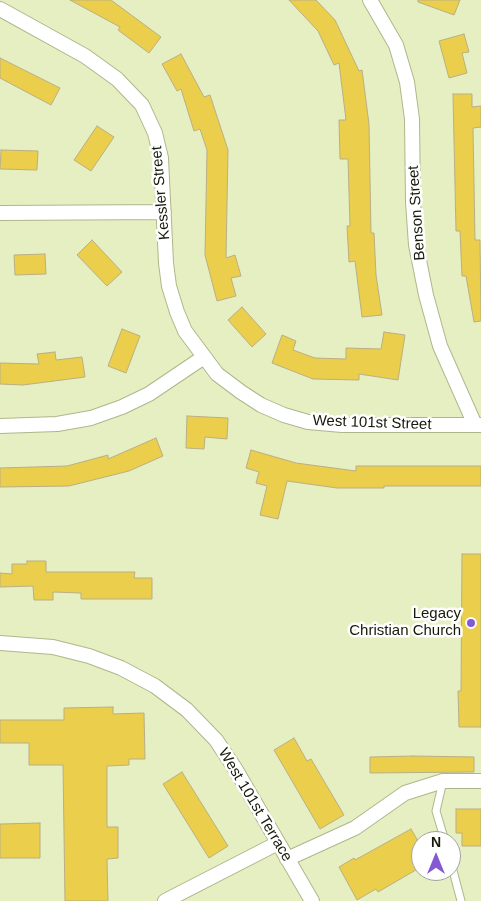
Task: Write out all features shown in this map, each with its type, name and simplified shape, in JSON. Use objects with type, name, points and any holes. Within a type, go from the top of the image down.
[{"type":"street","name":"Benson Street","points":[[370,0],[396,45],[407,82],[412,119],[416,244],[426,294],[440,346],[478,425]]},
{"type":"street","name":"Kessler Street","points":[[0,8],[85,56],[116,79],[142,105],[155,133],[161,158],[166,263],[169,286],[185,330],[204,357]]},
{"type":"street","points":[[0,213],[164,212]]},
{"type":"street","name":"West 101st Street","points":[[204,357],[218,374],[241,392],[261,405],[284,416],[300,420],[342,425],[478,425]]},
{"type":"street","points":[[0,426],[57,424],[98,415],[122,407],[148,394],[204,357]]},
{"type":"street","name":"West 101st Terrace","points":[[0,643],[53,647],[89,656],[121,668],[155,686],[187,710],[216,740],[236,770],[312,901]]},
{"type":"street","points":[[287,859],[355,828],[405,793],[443,781],[481,781]]},
{"type":"street","points":[[165,901],[278,842]]},
{"type":"lane","points":[[442,831],[436,811],[443,781]]},
{"type":"lane","points":[[456,881],[461,901]]},
{"type":"building","points":[[70,0],[111,0],[161,37],[149,53],[118,30],[120,27]]},
{"type":"building","points":[[289,0],[316,0],[335,20],[359,71],[362,70],[369,124],[371,233],[374,233],[376,275],[382,315],[362,317],[355,261],[349,262],[347,226],[350,226],[348,159],[340,159],[339,120],[346,120],[339,63],[334,65],[318,31]]},
{"type":"building","points":[[418,0],[460,0],[454,15],[418,2]]},
{"type":"building","points":[[464,34],[469,52],[462,53],[467,73],[449,78],[439,41]]},
{"type":"building","points":[[181,54],[204,97],[210,95],[228,150],[226,258],[235,255],[241,276],[231,278],[236,296],[217,301],[205,255],[207,150],[200,129],[194,131],[181,89],[177,91],[162,64]]},
{"type":"building","points":[[0,58],[60,88],[51,105],[0,78]]},
{"type":"building","points":[[453,94],[472,94],[472,107],[481,106],[481,127],[473,128],[475,240],[480,240],[481,321],[474,322],[466,276],[462,276],[460,231],[456,231]]},
{"type":"building","points":[[97,126],[114,137],[91,171],[74,160]]},
{"type":"building","points":[[1,150],[38,151],[37,170],[0,169]]},
{"type":"building","points":[[92,240],[122,272],[107,286],[77,255]]},
{"type":"building","points":[[45,254],[46,274],[15,275],[14,255]]},
{"type":"building","points":[[242,307],[266,334],[252,347],[228,320]]},
{"type":"building","points":[[122,329],[140,336],[126,373],[108,366]]},
{"type":"building","points":[[384,332],[405,335],[398,380],[359,374],[359,380],[313,379],[272,363],[282,335],[296,341],[293,350],[315,358],[346,359],[346,348],[381,349]]},
{"type":"building","points":[[55,352],[56,360],[82,357],[85,377],[23,385],[0,384],[0,363],[39,364],[37,354]]},
{"type":"building","points":[[187,416],[228,418],[227,439],[205,437],[204,449],[186,448]]},
{"type":"building","points":[[156,438],[163,456],[129,471],[69,486],[0,487],[0,468],[67,466],[108,455],[108,459]]},
{"type":"building","points":[[251,450],[296,463],[356,471],[356,466],[481,466],[481,486],[337,488],[287,481],[278,519],[260,515],[267,486],[256,483],[259,472],[246,468]]},
{"type":"building","name":"Legacy Christian Church","points":[[462,554],[481,554],[481,727],[459,727],[458,691],[461,691]]},
{"type":"building","points":[[27,561],[46,561],[46,572],[135,572],[134,578],[152,578],[152,599],[81,599],[81,593],[53,592],[53,600],[34,600],[33,586],[0,587],[0,573],[12,574],[12,564],[27,564]]},
{"type":"building","points":[[113,707],[113,714],[144,713],[145,759],[129,759],[129,765],[107,766],[107,827],[118,827],[118,858],[107,859],[108,901],[65,901],[63,765],[29,765],[29,743],[0,743],[0,720],[64,720],[64,708]]},
{"type":"building","points":[[294,738],[307,761],[311,759],[344,815],[320,829],[274,750]]},
{"type":"building","points":[[370,757],[474,757],[474,772],[370,773]]},
{"type":"building","points":[[182,772],[228,846],[209,858],[163,784]]},
{"type":"building","points":[[456,809],[481,809],[481,846],[462,846],[462,833],[461,831],[456,831]]},
{"type":"building","points":[[40,823],[40,858],[0,858],[0,824]]},
{"type":"building","points":[[411,829],[412,831],[411,873],[378,892],[376,889],[357,900],[339,867],[354,858],[355,860]]},
{"type":"place","name":"Legacy Christian Church","points":[[471,623]]}]
